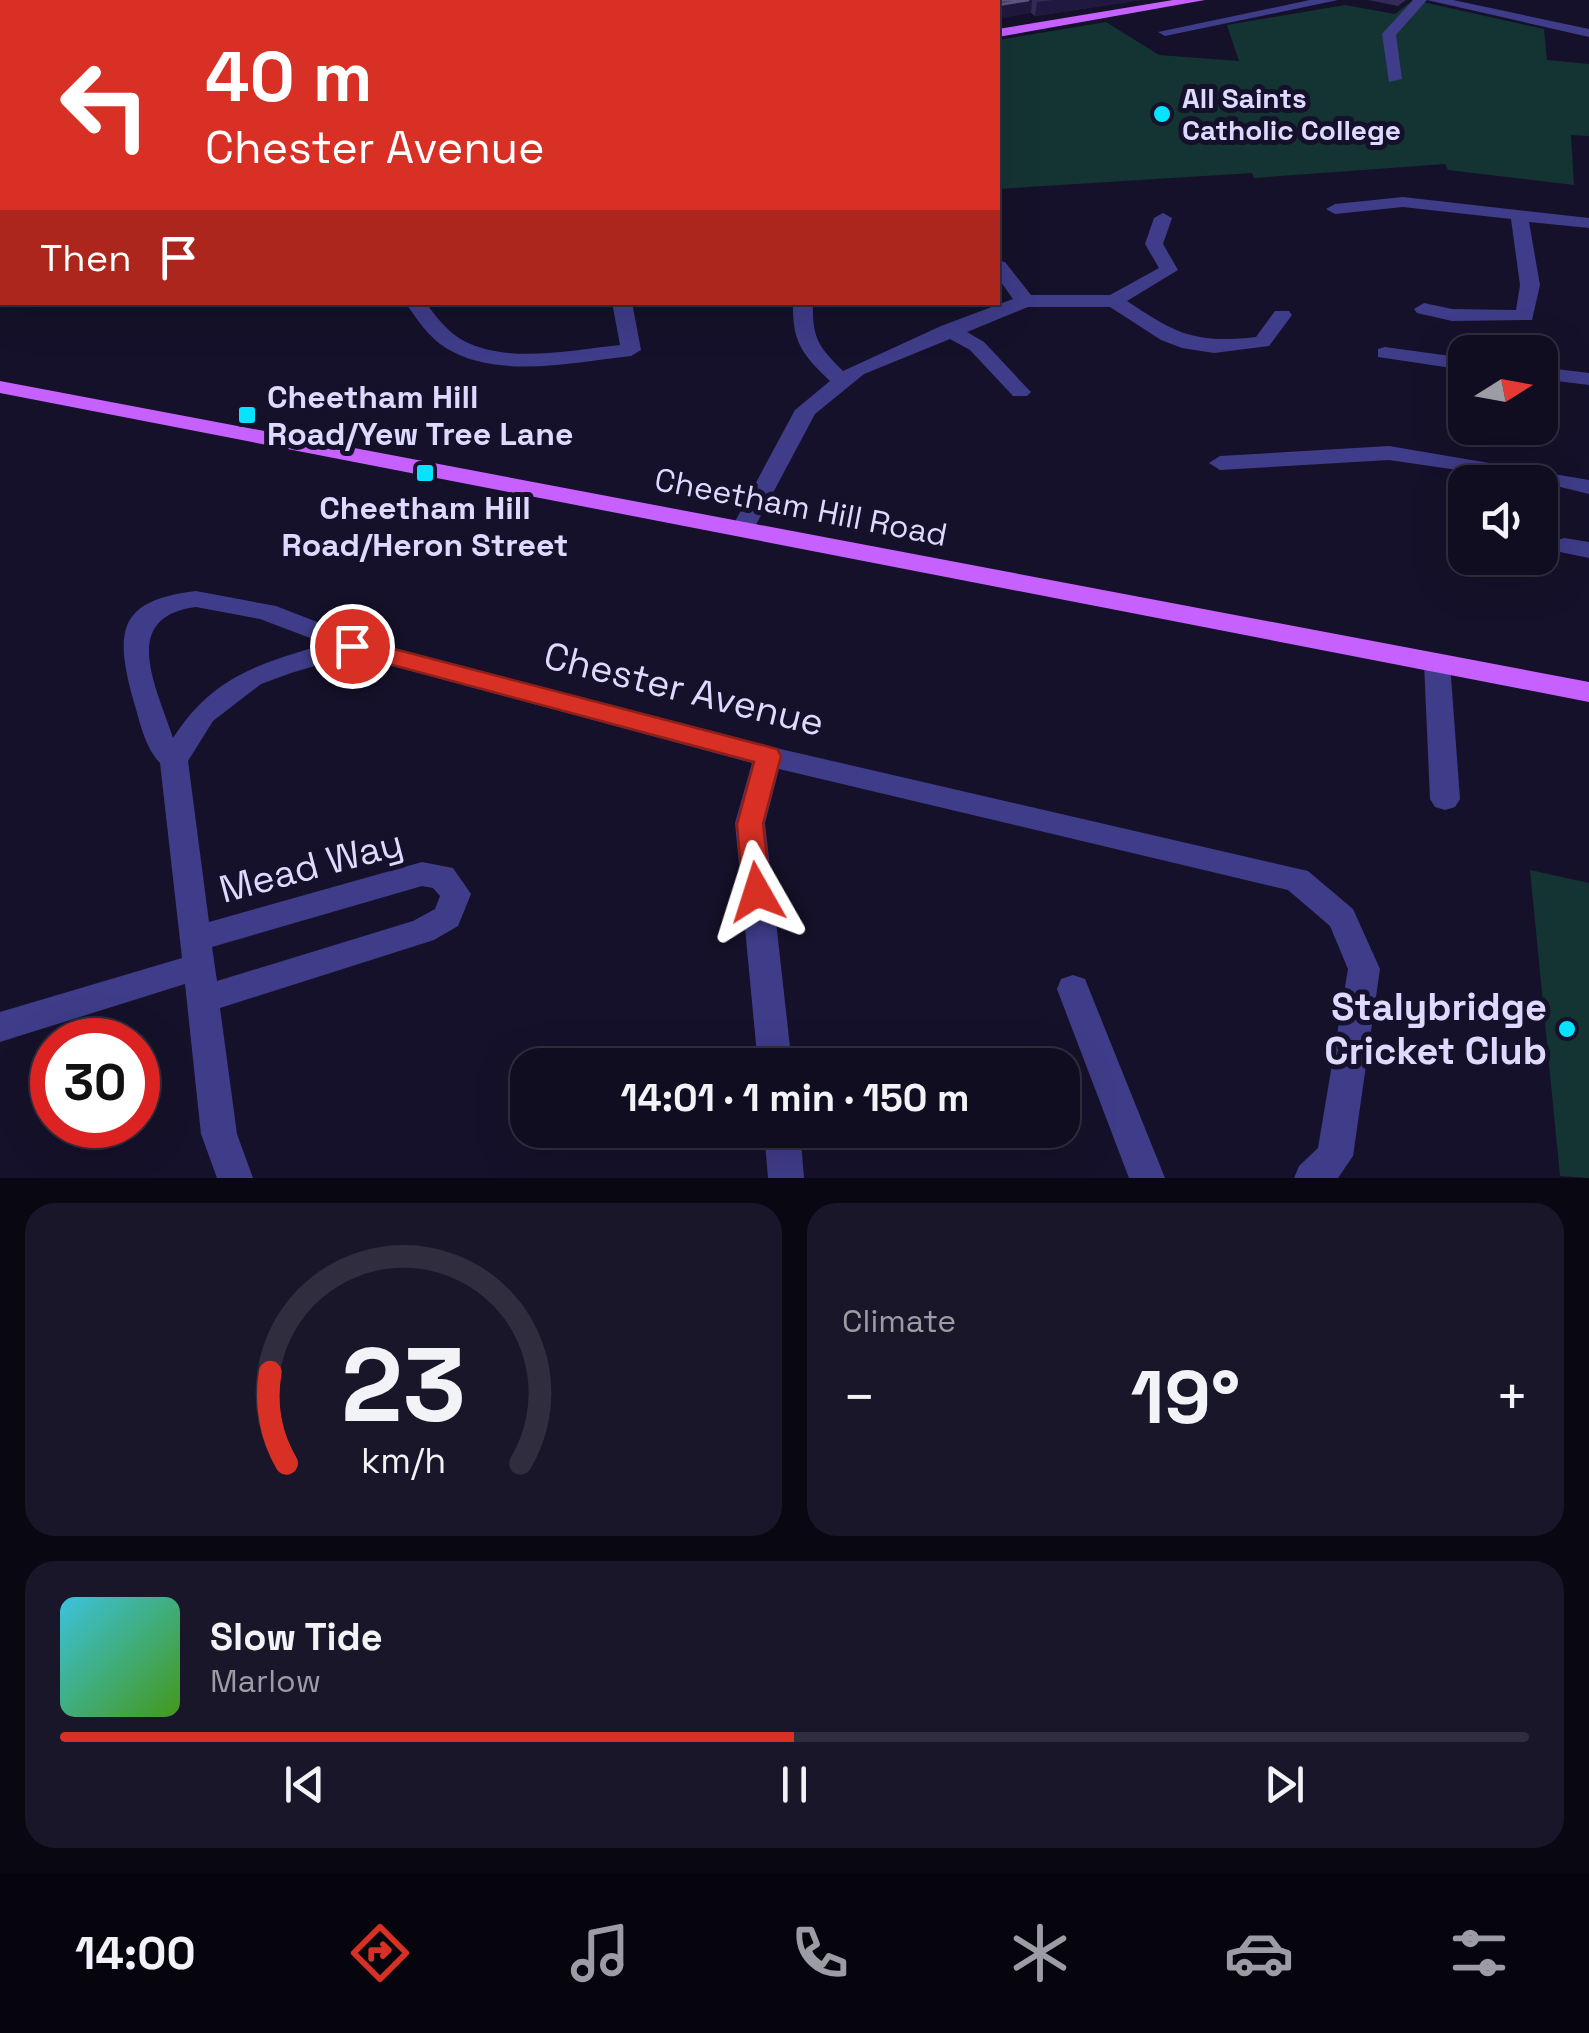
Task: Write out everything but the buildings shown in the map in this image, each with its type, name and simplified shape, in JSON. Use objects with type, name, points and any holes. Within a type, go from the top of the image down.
[{"type":"main road","points":[[1000,33],[1198,0]]},
{"type":"main road","name":"Cheetham Hill Road","points":[[0,387],[1589,692]]},
{"type":"street","points":[[1165,32],[1331,0]]},
{"type":"street","points":[[1394,80],[1389,34],[1420,0]]},
{"type":"street","points":[[1434,0],[1479,4],[1589,33]]},
{"type":"street","points":[[1335,209],[1404,202],[1589,223]]},
{"type":"street","points":[[1424,309],[1452,314],[1524,316],[1530,284],[1518,215]]},
{"type":"street","points":[[744,529],[806,410],[842,381],[857,370],[948,330],[1025,301],[1114,300],[1170,270],[1154,244],[1163,218]]},
{"type":"street","points":[[1000,269],[1025,301]]},
{"type":"street","points":[[1114,300],[1176,342],[1211,350],[1262,342],[1282,315]]},
{"type":"street","points":[[417,305],[456,346],[498,355],[556,358],[631,350],[623,305]]},
{"type":"street","points":[[803,305],[802,332],[817,357],[842,381]]},
{"type":"street","points":[[948,330],[977,346],[1020,392]]},
{"type":"street","points":[[1385,353],[1448,362]]},
{"type":"street","points":[[1558,375],[1589,379]]},
{"type":"street","points":[[1220,463],[1389,453],[1589,488]]},
{"type":"street","points":[[1564,546],[1589,550]]},
{"type":"street","name":"Chester Avenue","points":[[174,760],[162,747],[135,643],[141,623],[152,610],[178,598],[202,596],[327,633],[352,646],[768,756],[1296,880],[1342,918],[1364,969],[1335,1156],[1312,1178]]},
{"type":"street","points":[[235,1178],[219,1134],[174,760],[204,714],[230,692],[267,672],[352,646]]},
{"type":"street","points":[[1437,663],[1445,799]]},
{"type":"street","points":[[768,756],[750,824],[773,1048]]},
{"type":"street","name":"Mead Way","points":[[422,874],[442,877],[456,894],[447,917],[423,931],[201,968],[422,874]]},
{"type":"street","points":[[0,1027],[201,968]]},
{"type":"street","points":[[1074,989],[1147,1178]]},
{"type":"street","points":[[784,1148],[786,1178]]},
{"type":"green space","points":[[1413,0],[1544,29],[1547,60],[1589,64],[1589,136],[1571,135],[1574,185],[1448,170],[1445,164],[1254,178],[1252,173],[1000,189],[1000,40],[1106,22],[1159,55],[1239,61],[1227,25],[1345,5],[1395,14]]},
{"type":"green space","name":"Stalybridge Cricket Club","points":[[1530,870],[1589,883],[1589,1178],[1560,1176]]},
{"type":"place","name":"All Saints Catholic College","points":[[1162,114]]},
{"type":"place","name":"Cheetham Hill Road/Yew Tree Lane","points":[[247,415]]},
{"type":"place","name":"Cheetham Hill Road/Heron Street","points":[[425,473]]},
{"type":"place","name":"Stalybridge Cricket Club","points":[[1567,1029]]},
{"type":"route","points":[[352,646],[768,756],[750,824],[757,892]]}]
